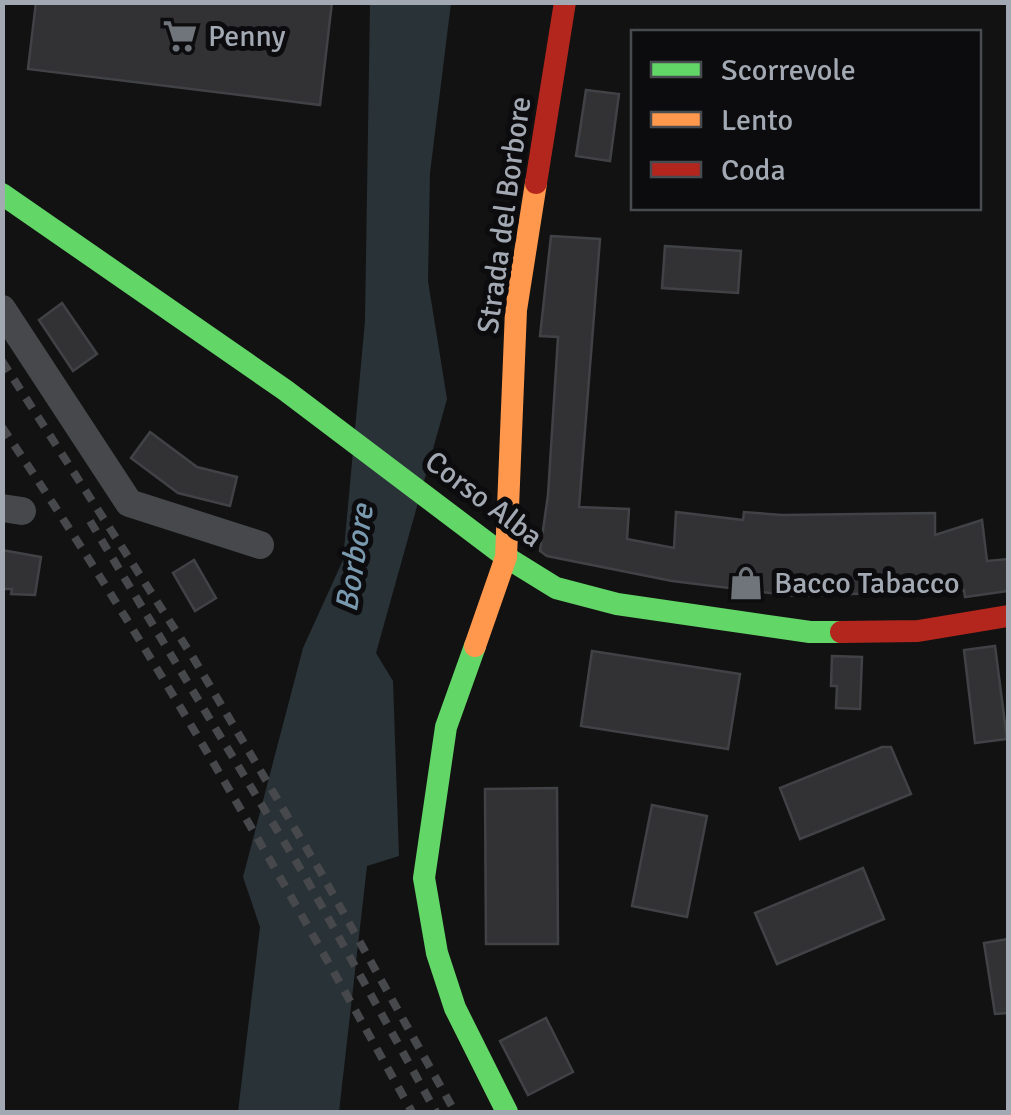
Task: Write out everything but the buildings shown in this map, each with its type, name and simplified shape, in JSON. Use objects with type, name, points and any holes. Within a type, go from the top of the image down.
[{"type":"street","name":"Strada del Borbore","points":[[506,1112],[454,1008],[437,953],[424,878],[446,727],[506,557],[516,310],[565,2]]},
{"type":"street","name":"Corso Alba","points":[[2,194],[284,390],[506,557],[535,577],[571,593],[758,626],[873,632],[918,630],[1008,616]]},
{"type":"street","points":[[2,308],[128,503],[260,545]]},
{"type":"water","name":"Borbore","points":[[370,3],[451,3],[430,173],[428,281],[447,399],[376,653],[393,681],[399,856],[367,866],[339,1112],[238,1112],[260,927],[243,877],[303,648],[343,560],[365,321]]},
{"type":"railway","points":[[2,361],[194,659],[320,871],[455,1112]]},
{"type":"railway","points":[[2,427],[164,680],[412,1112]]},
{"type":"railway","points":[[90,521],[306,878],[436,1112]]},
{"type":"traffic: fast","points":[[2,194],[285,390],[506,557],[556,588],[617,604],[810,632],[841,632]]},
{"type":"traffic: fast","points":[[475,646],[446,727],[424,878],[437,953],[455,1008],[507,1112]]},
{"type":"traffic: slow","points":[[475,646],[506,557],[516,310],[536,183]]},
{"type":"traffic: jam","points":[[536,183],[565,2]]},
{"type":"traffic: jam","points":[[841,632],[918,631],[1008,616]]},
{"type":"place","name":"Penny","points":[[180,36]]},
{"type":"place","name":"Bacco Tabacco","points":[[746,583]]}]
